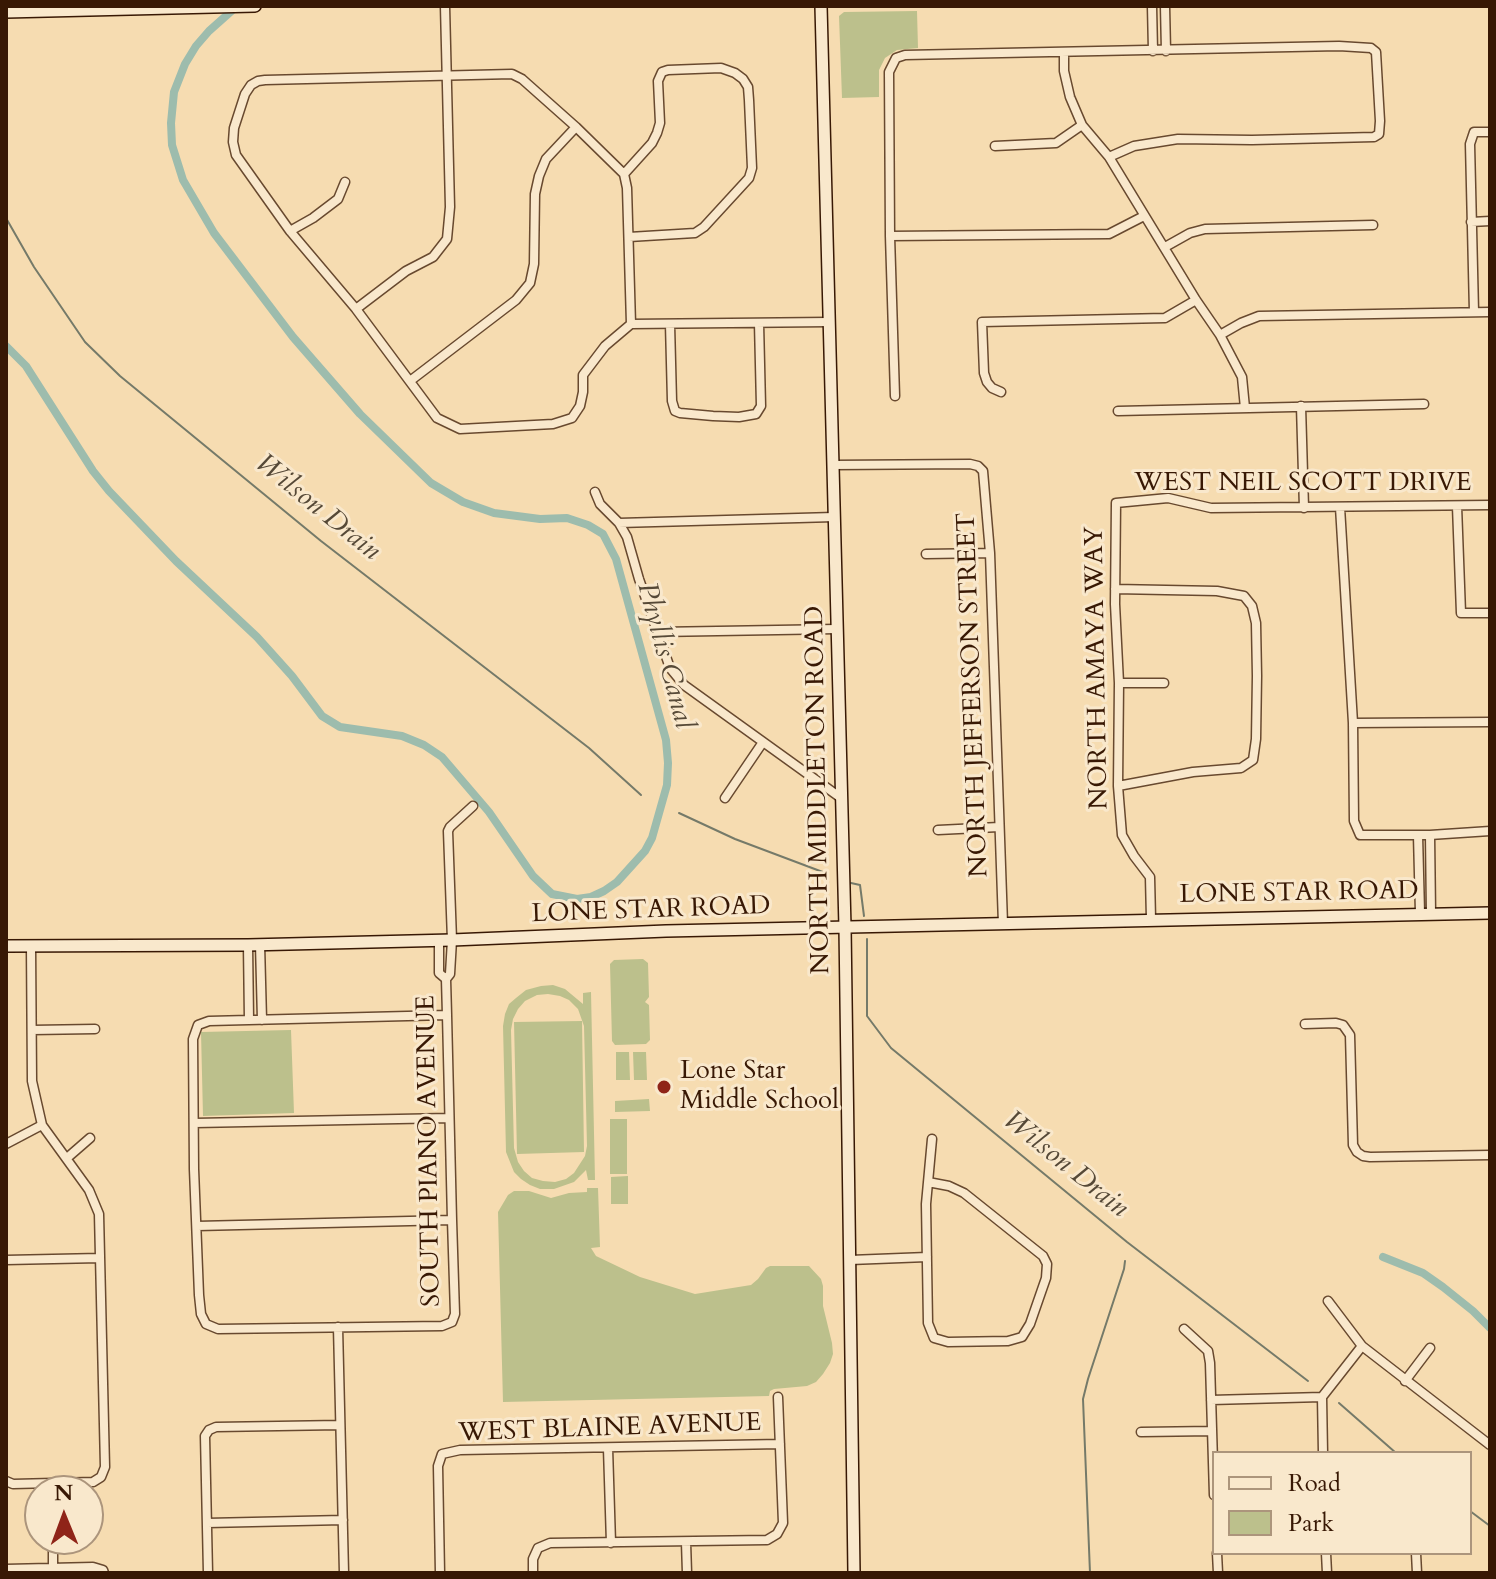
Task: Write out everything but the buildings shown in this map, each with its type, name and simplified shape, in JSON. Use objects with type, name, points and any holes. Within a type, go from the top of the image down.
[{"type":"main road","points":[[6,12],[252,6]]},
{"type":"main road","name":"NORTH MIDDLETON ROAD","points":[[821,6],[845,927],[854,1573]]},
{"type":"main road","name":"LONE STAR ROAD","points":[[6,946],[445,940],[666,931],[1490,913]]},
{"type":"street","points":[[356,309],[406,271],[433,257],[447,239],[450,207],[445,6]]},
{"type":"street","points":[[1152,6],[1153,51]]},
{"type":"street","points":[[1165,6],[1166,51]]},
{"type":"street","points":[[895,396],[889,72],[896,58],[905,55],[1339,46],[1371,48],[1376,52],[1380,121],[1379,134],[1374,137],[1178,139],[1134,146],[1109,157]]},
{"type":"street","points":[[1064,53],[1064,71],[1070,97],[1082,125],[1109,157],[1220,335],[1242,377],[1245,408]]},
{"type":"street","points":[[624,174],[657,133],[660,123],[658,81],[662,72],[721,68],[743,79],[748,87],[749,100],[752,168],[749,178],[695,233],[629,237]]},
{"type":"street","points":[[631,324],[624,174],[522,79],[512,74],[447,74],[265,80],[251,85],[245,94],[234,128],[236,155],[290,231],[356,309],[437,418],[460,429],[553,424],[572,418],[580,406],[583,375],[605,346],[631,324],[829,322]]},
{"type":"street","points":[[995,146],[1056,143],[1082,125]]},
{"type":"street","points":[[410,381],[516,300],[530,283],[534,264],[535,194],[539,176],[546,159],[576,127]]},
{"type":"street","points":[[1474,312],[1470,144],[1474,132],[1490,132]]},
{"type":"street","points":[[290,231],[338,199],[345,182]]},
{"type":"street","points":[[890,236],[1109,234],[1144,216]]},
{"type":"street","points":[[1471,222],[1490,221]]},
{"type":"street","points":[[1165,247],[1190,233],[1205,229],[1373,225]]},
{"type":"street","points":[[1001,392],[992,388],[984,373],[982,322],[1165,318],[1196,300]]},
{"type":"street","points":[[1220,335],[1259,316],[1490,312]]},
{"type":"street","points":[[670,324],[672,401],[675,411],[739,417],[756,414],[761,406],[759,323]]},
{"type":"street","points":[[1118,411],[1424,404]]},
{"type":"street","points":[[1301,406],[1304,508]]},
{"type":"street","name":"NORTH JEFFERSON STREET","points":[[833,465],[970,464],[983,471],[990,553],[1003,924]]},
{"type":"street","points":[[595,492],[600,504],[619,523],[627,537],[670,668],[684,685],[841,798]]},
{"type":"street","name":"WEST NEIL SCOTT DRIVE","points":[[1116,503],[1168,498],[1211,508],[1490,505]]},
{"type":"street","name":"NORTH AMAYA WAY","points":[[1116,503],[1118,786],[1122,835],[1150,877],[1151,919]]},
{"type":"street","points":[[1457,506],[1461,613],[1490,613]]},
{"type":"street","points":[[1340,507],[1353,723],[1354,821],[1360,835],[1490,831]]},
{"type":"street","points":[[619,523],[834,517]]},
{"type":"street","points":[[926,554],[990,553]]},
{"type":"street","points":[[1115,589],[1217,591],[1244,596],[1252,606],[1256,623],[1257,676],[1253,760],[1241,768],[1193,772],[1118,786]]},
{"type":"street","points":[[658,632],[837,629]]},
{"type":"street","points":[[1119,683],[1164,683]]},
{"type":"street","points":[[1353,723],[1490,722]]},
{"type":"street","points":[[725,798],[763,742]]},
{"type":"street","name":"SOUTH PIANO AVENUE","points":[[338,1327],[442,1326],[452,1322],[455,1314],[446,979],[450,974],[445,940],[448,831],[473,806]]},
{"type":"street","points":[[938,830],[999,827]]},
{"type":"street","points":[[1418,835],[1426,913]]},
{"type":"street","points":[[1426,913],[1430,835]]},
{"type":"street","points":[[254,944],[262,1020]]},
{"type":"street","points":[[249,1020],[254,944]]},
{"type":"street","points":[[31,946],[32,1081],[42,1125],[89,1190],[99,1214],[105,1467],[102,1475]]},
{"type":"street","points":[[344,1573],[338,1327],[218,1329],[206,1324],[201,1314],[193,1039],[198,1025],[209,1021],[447,1015]]},
{"type":"street","points":[[1305,1024],[1336,1023],[1343,1025],[1350,1035],[1353,1145],[1357,1152],[1370,1157],[1490,1155]]},
{"type":"street","points":[[32,1030],[95,1029]]},
{"type":"street","points":[[195,1123],[449,1118]]},
{"type":"street","points":[[6,1144],[42,1125]]},
{"type":"street","points":[[67,1158],[90,1138]]},
{"type":"street","points":[[928,1182],[964,1193],[1043,1256],[1047,1264],[1046,1278],[1030,1324],[1022,1337],[978,1342],[948,1342],[934,1338],[928,1323],[926,1204],[928,1182],[932,1139]]},
{"type":"street","points":[[197,1226],[452,1220]]},
{"type":"street","points":[[850,1260],[927,1257]]},
{"type":"street","points":[[6,1260],[100,1258]]},
{"type":"street","points":[[1328,1301],[1362,1346],[1490,1444]]},
{"type":"street","points":[[1184,1329],[1208,1351],[1213,1451]]},
{"type":"street","points":[[1323,1451],[1322,1397],[1362,1346]]},
{"type":"street","points":[[1405,1381],[1430,1348]]},
{"type":"street","points":[[533,1573],[533,1559],[538,1548],[550,1543],[767,1540],[777,1534],[783,1523],[778,1397]]},
{"type":"street","points":[[1211,1400],[1322,1397]]},
{"type":"street","points":[[208,1573],[205,1436],[209,1430],[216,1427],[340,1425]]},
{"type":"street","points":[[1141,1432],[1212,1431]]},
{"type":"street","name":"WEST BLAINE AVENUE","points":[[440,1573],[438,1466],[442,1454],[460,1450],[780,1444]]},
{"type":"street","points":[[608,1448],[611,1543]]},
{"type":"street","points":[[207,1523],[343,1520]]},
{"type":"street","points":[[686,1542],[687,1573]]},
{"type":"street","points":[[53,1555],[53,1568]]},
{"type":"street","points":[[6,1569],[93,1567],[103,1572]]},
{"type":"green space","points":[[917,11],[918,48],[897,50],[885,58],[879,70],[879,97],[842,98],[839,16],[844,12]]},
{"type":"green space","points":[[643,959],[648,963],[649,997],[645,1002],[649,1005],[650,1040],[646,1044],[615,1045],[612,1041],[610,964],[614,960]]},
{"type":"green space","points":[[553,985],[565,989],[583,1004],[583,993],[591,992],[595,1180],[588,1180],[586,1170],[574,1182],[554,1189],[540,1189],[521,1179],[514,1172],[506,1152],[505,1014],[509,1004],[526,990]],"holes":[[[537,995],[560,996],[578,1009],[584,1026],[587,1146],[585,1156],[574,1173],[555,1182],[532,1178],[518,1162],[514,1148],[511,1030],[513,1019],[525,1001]]]},
{"type":"green space","points":[[582,1021],[584,1152],[517,1154],[514,1022]]},
{"type":"green space","points":[[291,1030],[294,1113],[203,1116],[201,1032]]},
{"type":"green space","points":[[616,1052],[629,1052],[630,1080],[616,1080]]},
{"type":"green space","points":[[633,1052],[646,1052],[647,1080],[634,1080]]},
{"type":"green space","points":[[649,1099],[650,1111],[615,1112],[615,1101]]},
{"type":"green space","points":[[610,1119],[627,1119],[627,1174],[610,1174]]},
{"type":"green space","points":[[628,1176],[628,1204],[611,1204],[611,1177]]},
{"type":"green space","points":[[587,1188],[598,1188],[600,1247],[591,1248],[596,1256],[640,1277],[695,1294],[751,1285],[770,1266],[809,1266],[821,1279],[823,1306],[832,1343],[833,1354],[823,1374],[807,1386],[774,1389],[769,1396],[503,1402],[498,1212],[514,1191],[529,1191],[551,1198],[587,1192]]},
{"type":"waterway","name":"Phyllis Canal","points":[[6,346],[26,366],[109,491],[176,561],[257,637],[322,716],[340,727],[402,736],[442,757],[489,812],[533,876],[552,894],[577,899],[604,891],[617,882],[645,851],[652,838],[667,785],[666,740],[616,559],[603,534],[567,518],[540,519],[494,513],[463,502],[431,483],[360,414],[293,337],[214,233],[183,180],[172,145],[174,92],[196,46],[236,7]]},
{"type":"waterway","name":"Wilson Drain","points":[[6,218],[34,267],[85,342],[120,376],[321,541],[589,748],[641,795]]},
{"type":"waterway","name":"Wilson Drain","points":[[679,813],[735,839],[828,874]]},
{"type":"waterway","name":"Wilson Drain","points":[[851,883],[860,885],[864,916]]},
{"type":"waterway","name":"Wilson Drain","points":[[867,939],[867,1016],[891,1048],[1127,1242],[1308,1381]]},
{"type":"waterway","points":[[1383,1257],[1423,1273],[1490,1328]]},
{"type":"waterway","points":[[1090,1573],[1083,1399],[1125,1261]]},
{"type":"waterway","name":"Wilson Drain","points":[[1339,1403],[1394,1451]]},
{"type":"waterway","name":"Wilson Drain","points":[[1472,1512],[1490,1526]]},
{"type":"place","name":"Lone Star Middle School","points":[[664,1087]]}]
